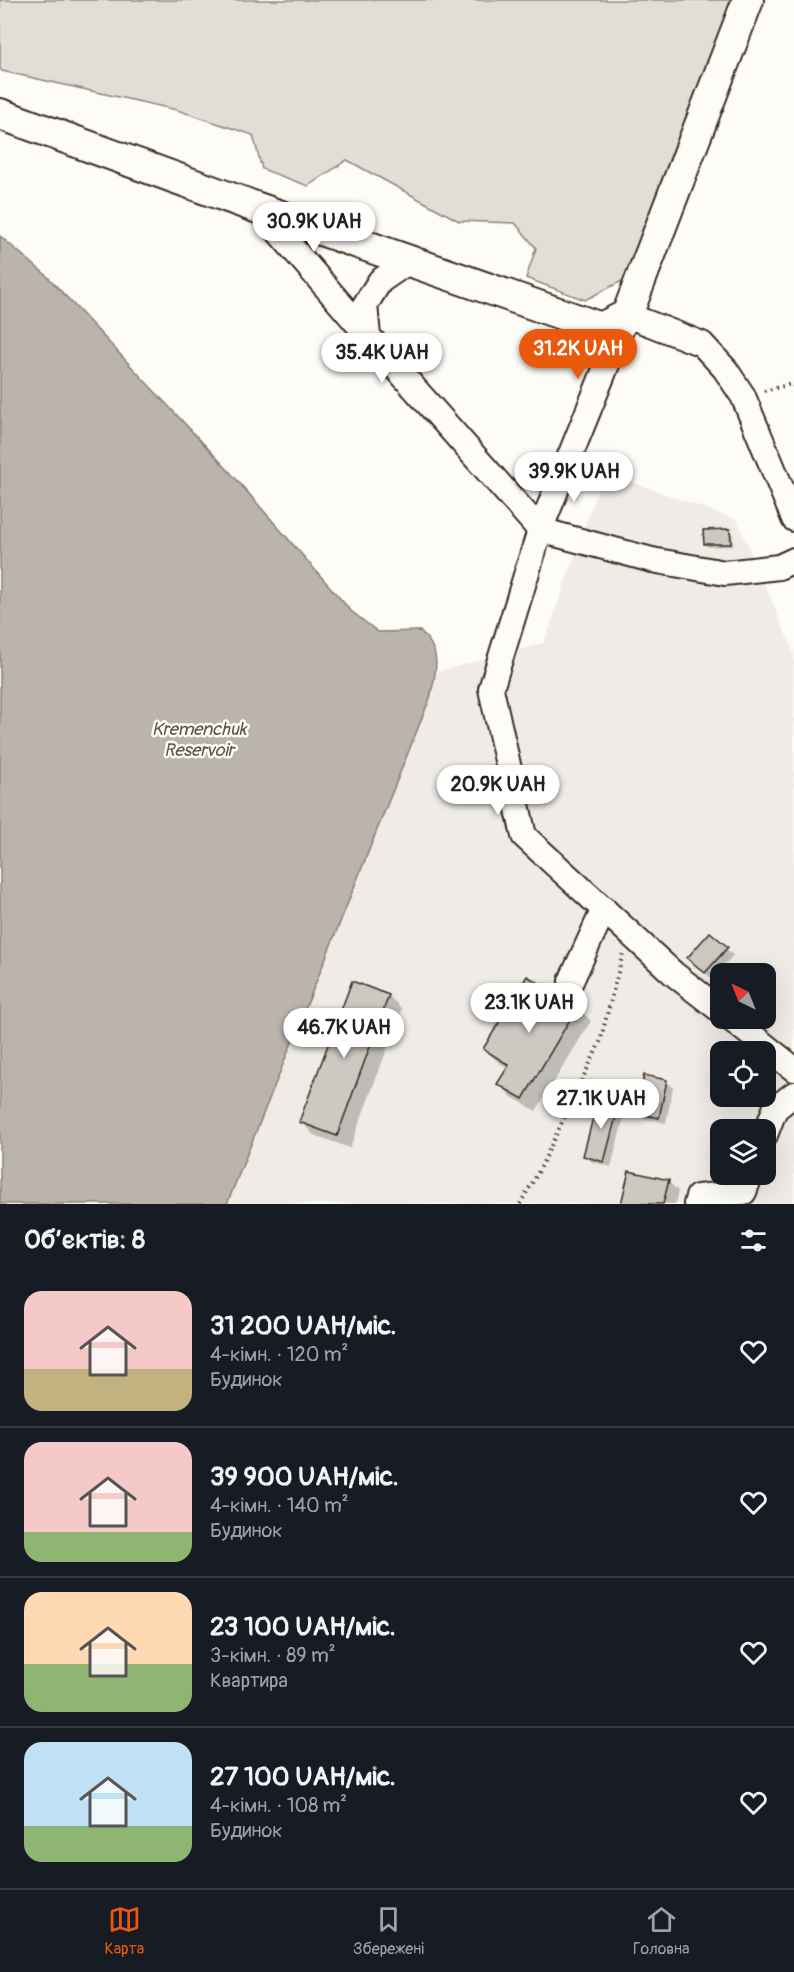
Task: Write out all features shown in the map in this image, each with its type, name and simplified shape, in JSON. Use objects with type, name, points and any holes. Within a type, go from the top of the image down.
[{"type":"main road","points":[[0,114],[258,208],[601,328],[627,315],[748,0]]},
{"type":"street","points":[[258,208],[540,530],[652,560],[725,573],[779,567],[794,560]]},
{"type":"street","points":[[368,336],[365,305],[380,281],[409,261]]},
{"type":"street","points":[[710,1003],[674,974],[524,836],[491,689],[540,530],[627,315],[702,344],[725,369],[743,396],[794,519]]},
{"type":"street","points":[[571,981],[604,909]]},
{"type":"street","points":[[744,1029],[794,1070]]},
{"type":"street","points":[[771,1119],[774,1109],[794,1094]]},
{"type":"street","points":[[696,1204],[698,1197],[744,1192],[747,1185]]},
{"type":"path","points":[[743,396],[791,384],[794,386]]},
{"type":"path","points":[[520,1204],[600,1042],[628,932]]},
{"type":"shaded area","points":[[0,0],[735,0],[624,280],[585,300],[526,278],[536,248],[515,223],[459,221],[347,160],[308,186],[262,169],[253,135],[177,110],[2,71],[0,69]]},
{"type":"shaded area","points":[[604,472],[737,520],[794,653],[794,1204],[227,1204],[430,698],[436,672],[544,643]]},
{"type":"water","name":"Kremenchuk Reservoir","points":[[0,236],[46,275],[229,471],[351,611],[378,632],[420,631],[432,646],[435,654],[436,671],[430,698],[227,1204],[0,1204]]},
{"type":"building","points":[[730,529],[731,544],[704,544],[703,530]]},
{"type":"building","points":[[710,932],[728,947],[714,963],[710,963],[710,967],[705,973],[687,958]]},
{"type":"building","points":[[527,976],[578,1006],[523,1099],[497,1084],[509,1065],[483,1049]]},
{"type":"building","points":[[352,981],[389,995],[337,1136],[299,1122]]},
{"type":"building","points":[[644,1075],[667,1080],[659,1118],[636,1113]]},
{"type":"building","points":[[598,1099],[619,1105],[604,1162],[583,1156]]},
{"type":"building","points":[[629,1171],[669,1180],[663,1204],[621,1204]]}]
